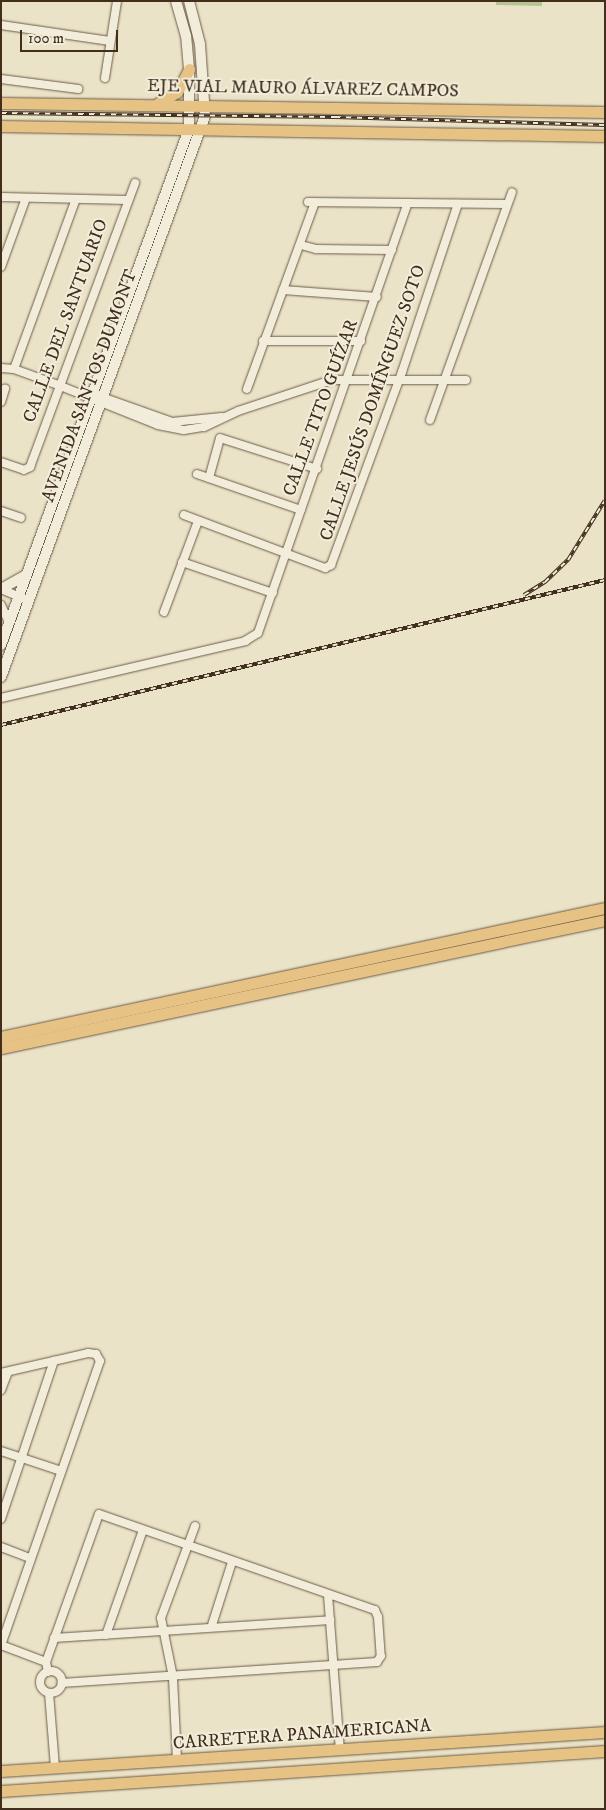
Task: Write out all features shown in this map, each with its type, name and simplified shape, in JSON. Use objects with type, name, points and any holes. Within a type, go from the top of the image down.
[{"type":"main road","name":"AVENIDA SANTOS DUMONT","points":[[1,645],[88,396],[189,129],[191,104],[186,36],[176,1]]},
{"type":"main road","name":"AVENIDA SANTOS DUMONT","points":[[1,677],[202,129],[205,106],[200,44],[189,1]]},
{"type":"main road","points":[[156,104],[177,92],[189,70]]},
{"type":"main road","name":"EJE VIAL MAURO ÁLVAREZ CAMPOS","points":[[1,103],[191,104],[205,106],[605,112]]},
{"type":"main road","points":[[1,126],[605,136]]},
{"type":"main road","points":[[1,589],[27,575]]},
{"type":"main road","points":[[1,1037],[605,908]]},
{"type":"main road","points":[[1,1048],[605,920]]},
{"type":"main road","name":"CARRETERA PANAMERICANA","points":[[1,1771],[605,1732]]},
{"type":"main road","name":"CARRETERA PANAMERICANA","points":[[1,1791],[605,1751]]},
{"type":"main road","points":[[163,1761],[163,1780]]},
{"type":"street","points":[[105,78],[117,1]]},
{"type":"street","points":[[1,25],[110,41]]},
{"type":"street","points":[[1,78],[78,89]]},
{"type":"street","name":"CALLE DEL SANTUARIO","points":[[1,462],[26,470],[135,183]]},
{"type":"street","points":[[430,420],[446,381],[512,192]]},
{"type":"street","points":[[1,197],[127,200]]},
{"type":"street","points":[[1,267],[26,198]]},
{"type":"street","points":[[14,369],[76,199]]},
{"type":"street","points":[[247,389],[263,341],[301,245],[312,202],[507,204]]},
{"type":"street","name":"CALLE TITO GUÍZAR","points":[[1,698],[245,641],[258,633],[264,622],[301,510],[349,380],[408,203]]},
{"type":"street","name":"CALLE JESÚS DOMÍNGUEZ SOTO","points":[[184,515],[325,568],[331,565],[399,380],[458,204]]},
{"type":"street","points":[[301,245],[316,248],[392,250]]},
{"type":"street","points":[[283,290],[377,297]]},
{"type":"street","points":[[263,341],[361,341]]},
{"type":"street","points":[[1,368],[14,369],[171,429],[192,430],[223,417],[322,383],[349,380],[466,380]]},
{"type":"street","points":[[1,402],[5,389]]},
{"type":"street","points":[[208,478],[220,438],[215,420]]},
{"type":"street","points":[[220,438],[317,469]]},
{"type":"street","points":[[197,474],[301,510]]},
{"type":"street","points":[[1,511],[21,518]]},
{"type":"street","points":[[164,612],[198,521]]},
{"type":"street","points":[[182,562],[273,593]]},
{"type":"street","points":[[1,589],[30,602]]},
{"type":"street","points":[[1,605],[9,622]]},
{"type":"street","points":[[1,1390],[4,1372],[93,1353],[100,1360],[1,1645],[46,1662]]},
{"type":"street","points":[[1,1519],[54,1361]]},
{"type":"street","points":[[1,1451],[62,1472]]},
{"type":"street","points":[[56,1768],[49,1693],[40,1682],[48,1672],[46,1662],[96,1516],[104,1513],[143,1530],[232,1562],[375,1610],[378,1617],[381,1658],[377,1662],[62,1683]]},
{"type":"street","points":[[176,1760],[173,1677],[161,1618],[186,1544],[195,1526]]},
{"type":"street","points":[[106,1635],[143,1530]]},
{"type":"street","points":[[1,1547],[30,1558]]},
{"type":"street","points":[[212,1625],[232,1562]]},
{"type":"street","points":[[328,1595],[340,1750]]},
{"type":"street","points":[[54,1638],[212,1625],[330,1620]]},
{"type":"street","points":[[48,1672],[58,1674],[62,1683]]},
{"type":"street","points":[[49,1693],[56,1692],[62,1683]]},
{"type":"green space","points":[[496,1],[542,1],[542,6],[496,5]]},
{"type":"railway","points":[[1,113],[335,117],[605,125]]},
{"type":"railway","points":[[524,595],[545,582],[568,560],[605,500]]},
{"type":"railway","points":[[1,725],[605,580]]}]
